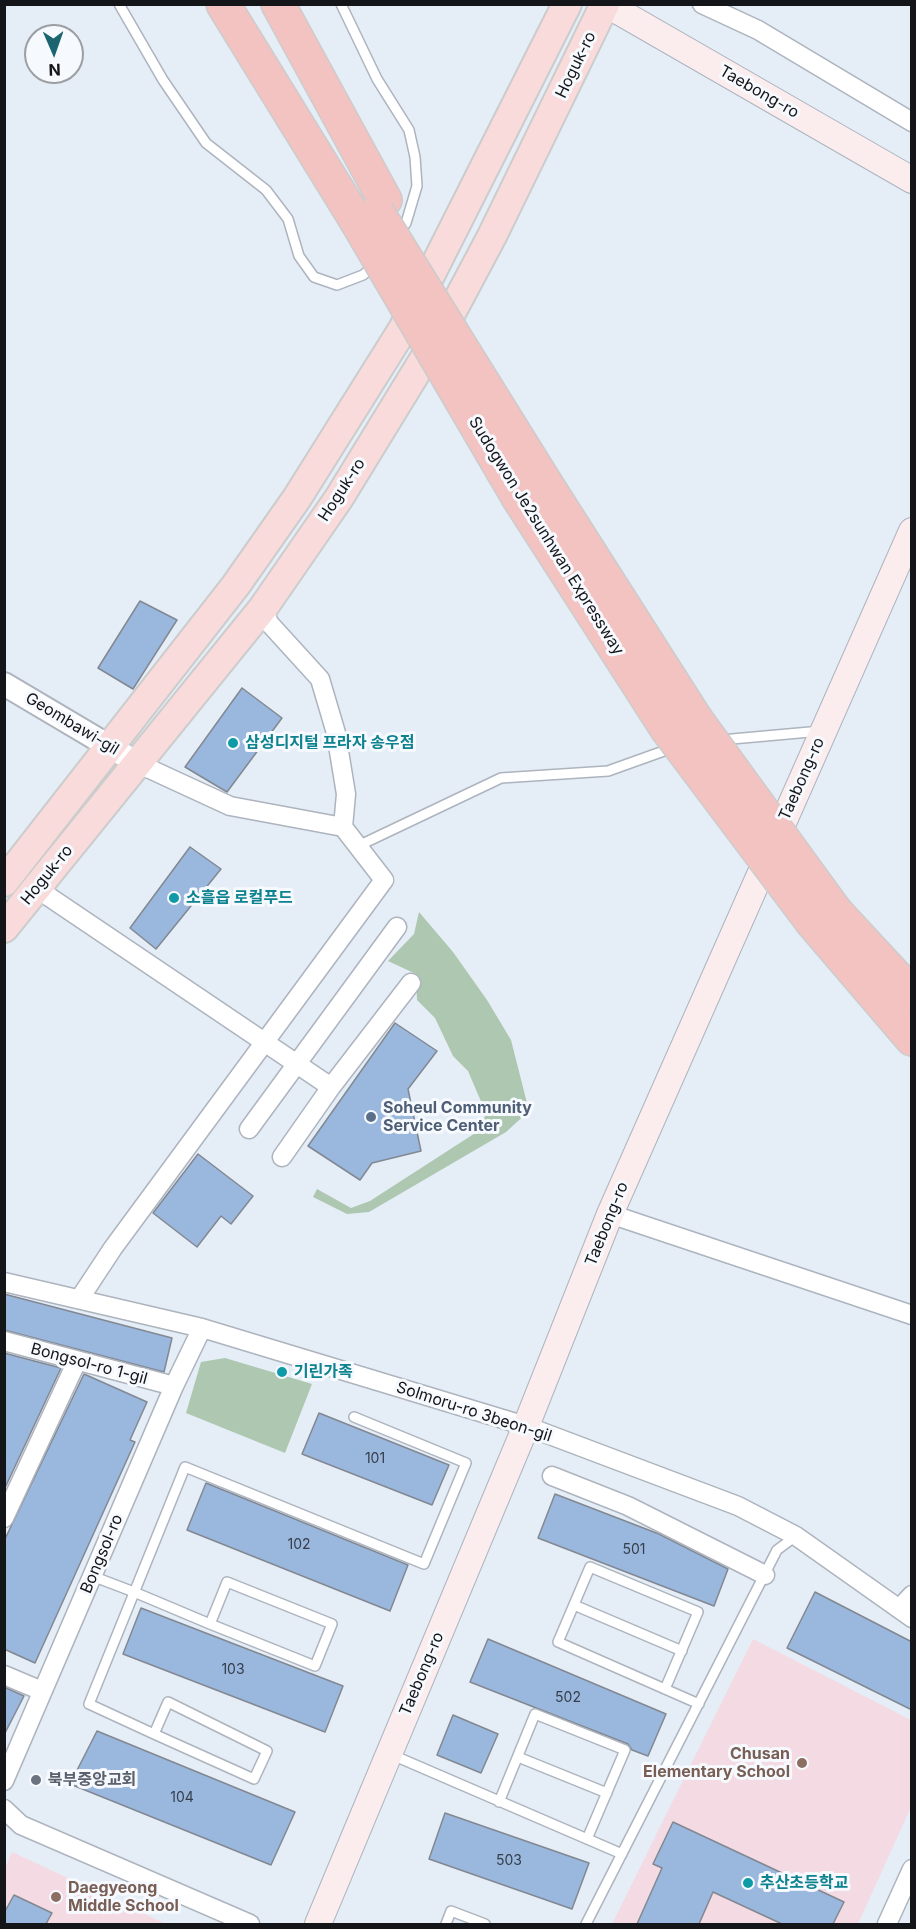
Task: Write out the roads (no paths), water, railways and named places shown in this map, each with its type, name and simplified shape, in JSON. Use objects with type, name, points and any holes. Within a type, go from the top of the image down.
[{"type":"highway","name":"Sudogwon Je2sunhwan Expressway","points":[[223,4],[372,211],[532,491],[688,733],[912,1039]]},
{"type":"highway","name":"Sudogwon Je2sunhwan Expressway","points":[[245,4],[372,211],[498,405],[532,491]]},
{"type":"highway","points":[[278,4],[372,211]]},
{"type":"highway","name":"Sudogwon Je2sunhwan Expressway","points":[[824,917],[912,994]]},
{"type":"main road","name":"Hoguk-ro","points":[[4,882],[236,585],[297,498],[354,410],[403,329],[442,255],[567,4]]},
{"type":"main road","name":"Hoguk-ro","points":[[4,927],[139,764],[263,608],[339,498],[442,330],[492,237],[606,4]]},
{"type":"main road","name":"Taebong-ro","points":[[606,4],[912,180]]},
{"type":"main road","name":"Taebong-ro","points":[[318,1924],[526,1426],[610,1214],[912,531]]},
{"type":"street","points":[[702,4],[758,30],[912,122]]},
{"type":"street","points":[[263,608],[269,623],[320,679],[338,743],[346,794],[343,827]]},
{"type":"street","name":"Geombawi-gil","points":[[4,684],[139,764]]},
{"type":"street","points":[[80,1298],[113,1248],[264,1040],[384,880],[343,827],[230,806],[139,764]]},
{"type":"street","points":[[36,888],[331,1087]]},
{"type":"street","points":[[249,1129],[397,927]]},
{"type":"street","points":[[282,1156],[331,1087],[411,983]]},
{"type":"street","points":[[610,1214],[912,1316]]},
{"type":"street","name":"Solmoru-ro 3beon-gil","points":[[4,1282],[80,1298],[202,1329],[526,1426],[738,1506],[796,1536],[905,1614]]},
{"type":"street","name":"Bongsol-ro","points":[[4,1781],[174,1386],[202,1329]]},
{"type":"street","name":"Bongsol-ro 1-gil","points":[[4,1341],[174,1386]]},
{"type":"street","points":[[4,1518],[77,1361]]},
{"type":"street","points":[[552,1476],[628,1506],[765,1575]]},
{"type":"street","points":[[905,1614],[912,1595]]},
{"type":"street","points":[[4,1675],[42,1691]]},
{"type":"street","points":[[4,1809],[21,1825],[250,1924]]},
{"type":"street","points":[[887,1924],[905,1901],[912,1869]]},
{"type":"lane","points":[[118,4],[163,80],[206,143],[266,190],[288,219],[299,256],[314,277],[337,285],[363,275],[387,252],[406,223],[417,186],[415,157],[409,130],[376,79],[341,4]]},
{"type":"lane","points":[[358,846],[501,778],[608,771],[688,733],[823,731]]},
{"type":"lane","points":[[154,1734],[168,1702],[267,1751],[254,1779],[154,1734],[89,1704],[185,1467],[424,1564],[465,1463],[354,1417]]},
{"type":"lane","points":[[586,1924],[777,1550],[796,1536]]},
{"type":"lane","points":[[665,1689],[698,1612],[590,1567],[558,1642],[699,1704]]},
{"type":"lane","points":[[92,1576],[134,1592],[210,1624],[315,1666],[332,1624],[227,1582],[210,1624]]},
{"type":"lane","points":[[574,1605],[682,1651]]},
{"type":"lane","points":[[499,1802],[535,1714],[625,1750],[587,1839]]},
{"type":"lane","points":[[389,1754],[622,1854]]},
{"type":"lane","points":[[518,1757],[607,1793]]},
{"type":"lane","points":[[446,1924],[451,1911],[484,1924]]},
{"type":"place","name":"삼성디지털 프라자 송우점","points":[[233,743]]},
{"type":"place","name":"소흘읍 로컬푸드","points":[[174,898]]},
{"type":"place","name":"Soheul Community Service Center","points":[[371,1117]]},
{"type":"place","name":"기린가족","points":[[282,1372]]},
{"type":"place","name":"Chusan Elementary School","points":[[802,1763]]},
{"type":"place","name":"북부중앙교회","points":[[36,1780]]},
{"type":"place","name":"추산초등학교","points":[[748,1883]]},
{"type":"place","name":"Daegyeong Middle School","points":[[56,1897]]}]
